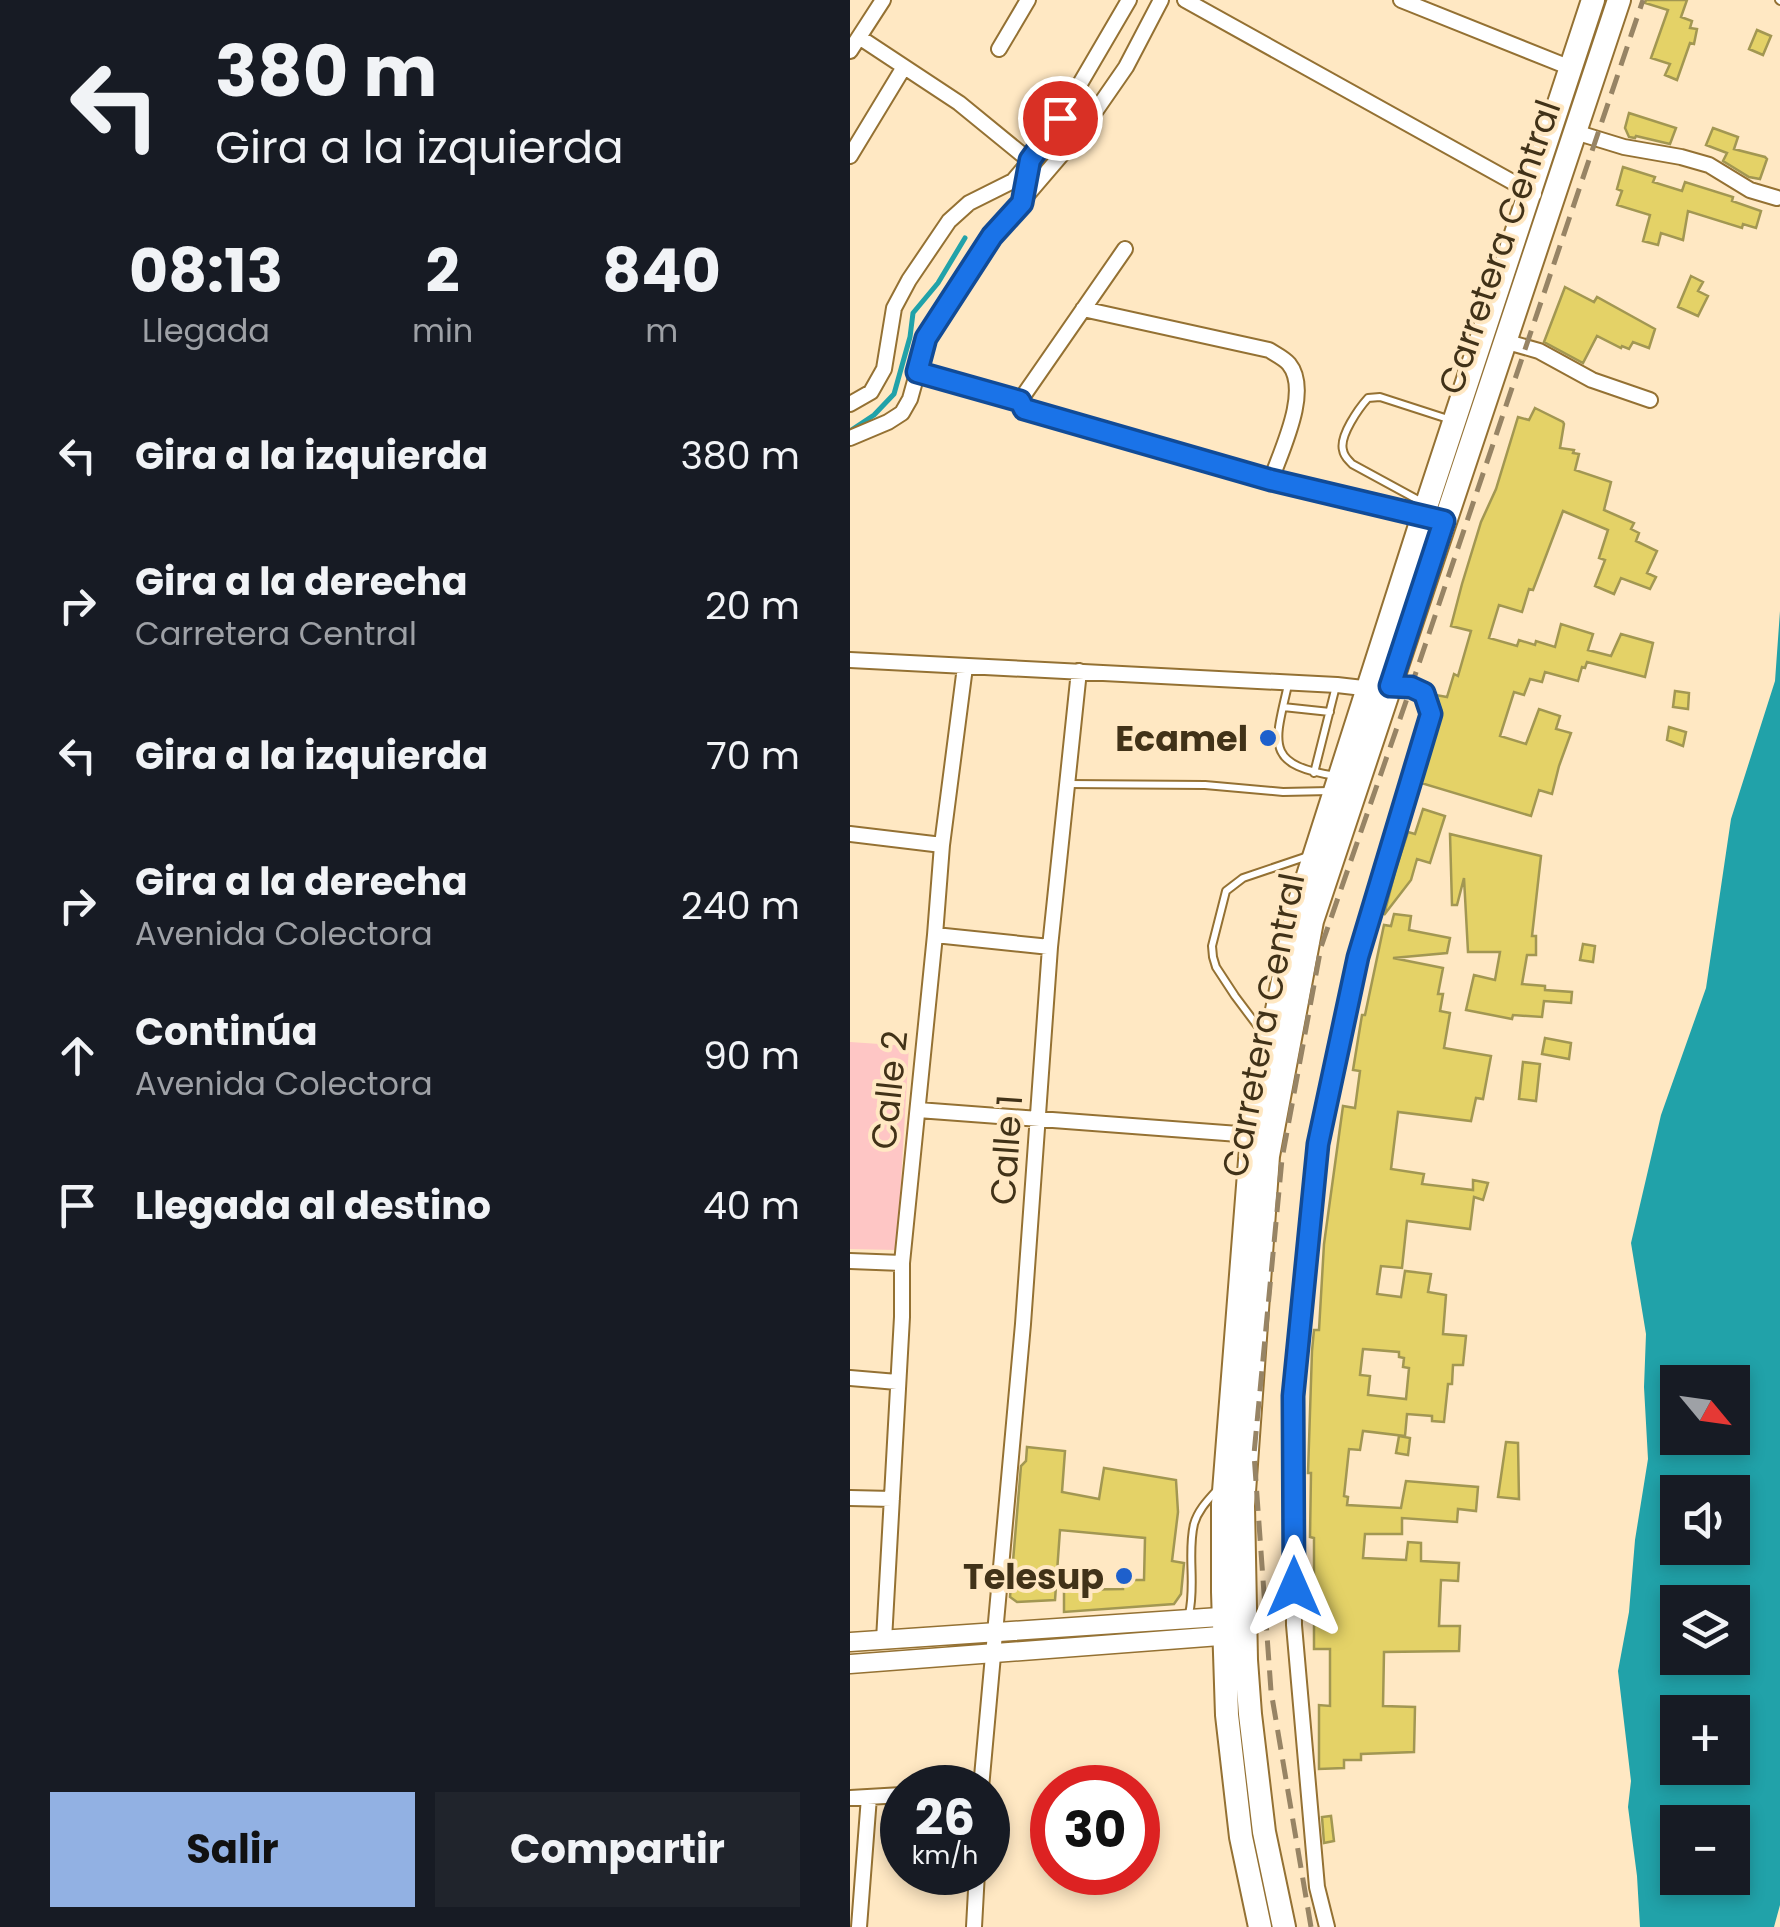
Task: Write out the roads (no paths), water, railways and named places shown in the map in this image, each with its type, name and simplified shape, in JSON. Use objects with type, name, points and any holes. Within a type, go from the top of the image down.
[{"type":"highway","name":"Carretera Central","points":[[1431,514],[1504,341],[1571,68],[1594,0]]},
{"type":"highway","name":"Carretera Central","points":[[1284,1927],[1264,1832],[1235,1625],[1224,1481],[1271,1043],[1297,910],[1324,856],[1379,687],[1431,514],[1454,421],[1541,197],[1575,132],[1619,0]]},
{"type":"highway","name":"Carretera Central","points":[[1260,1927],[1240,1836],[1226,1715],[1268,1156],[1261,1123],[1312,922],[1337,784],[1379,687]]},
{"type":"street","points":[[850,50],[883,0]]},
{"type":"street","points":[[999,48],[1028,0]]},
{"type":"street","points":[[850,404],[871,392],[884,369],[894,308],[949,221],[969,202],[1012,181],[1030,160],[1060,118],[1128,0]]},
{"type":"street","points":[[850,438],[902,413],[910,399],[926,338],[992,236],[1081,132],[1126,66],[1161,0]]},
{"type":"street","points":[[1186,0],[1541,197]]},
{"type":"street","points":[[1401,0],[1571,68]]},
{"type":"street","points":[[859,37],[959,104],[1030,160]]},
{"type":"street","points":[[850,156],[904,67]]},
{"type":"street","points":[[1575,132],[1709,166],[1750,190],[1777,198]]},
{"type":"street","points":[[1022,203],[1030,160]]},
{"type":"street","points":[[1020,401],[1125,249]]},
{"type":"street","points":[[1083,309],[1269,350],[1288,362],[1297,380],[1297,402],[1271,480]]},
{"type":"street","points":[[1504,341],[1539,351],[1592,380],[1650,400]]},
{"type":"street","points":[[917,372],[1020,401],[1024,409],[1271,480],[1431,514]]},
{"type":"street","points":[[850,660],[1411,687],[1424,693],[1431,714],[1358,957],[1318,1144],[1293,1396],[1294,1625],[1317,1887],[1327,1927]]},
{"type":"street","name":"Calle 2","points":[[884,1640],[902,1263],[942,844],[964,667]]},
{"type":"street","name":"Calle 1","points":[[983,1765],[1039,1119],[1050,946],[1079,671]]},
{"type":"street","points":[[850,834],[942,844]]},
{"type":"street","points":[[935,935],[1050,946]]},
{"type":"street","points":[[918,1110],[1039,1119],[1261,1123]]},
{"type":"street","points":[[850,1260],[902,1263]]},
{"type":"street","points":[[850,1378],[896,1382]]},
{"type":"street","points":[[850,1498],[892,1500]]},
{"type":"street","points":[[1187,1620],[1188,1640]]},
{"type":"street","points":[[850,1642],[1187,1620],[1235,1625]]},
{"type":"street","points":[[850,1664],[1188,1640],[1235,1625]]},
{"type":"street","points":[[850,1798],[880,1796]]},
{"type":"street","points":[[859,1927],[869,1797]]},
{"type":"street","points":[[974,1927],[975,1895]]},
{"type":"lane","points":[[1431,514],[1352,464],[1344,455],[1342,444],[1358,409],[1368,398],[1380,398],[1454,421]]},
{"type":"lane","points":[[1288,684],[1277,742],[1280,754],[1337,784]]},
{"type":"lane","points":[[1314,773],[1337,684]]},
{"type":"lane","points":[[1283,707],[1330,712]]},
{"type":"lane","points":[[1066,784],[1205,785],[1282,792],[1337,784]]},
{"type":"lane","points":[[1271,1043],[1216,967],[1212,946],[1226,891],[1243,878],[1324,856]]},
{"type":"lane","points":[[1187,1620],[1192,1600],[1194,1524],[1224,1481]]},
{"type":"water","points":[[1780,611],[1780,1905],[1774,1927],[1640,1927],[1628,1807],[1631,1781],[1618,1671],[1648,1459],[1646,1334],[1631,1243],[1661,1115],[1706,988],[1731,819],[1775,681]]},
{"type":"waterway","points":[[850,431],[874,415],[894,394],[913,313],[938,283],[965,238]]},
{"type":"railway","points":[[1311,1927],[1271,1691],[1254,1454],[1282,1159],[1321,947],[1643,0]]},
{"type":"place","name":"Ecamel","points":[[1268,738]]},
{"type":"place","name":"Telesup","points":[[1124,1576]]}]
